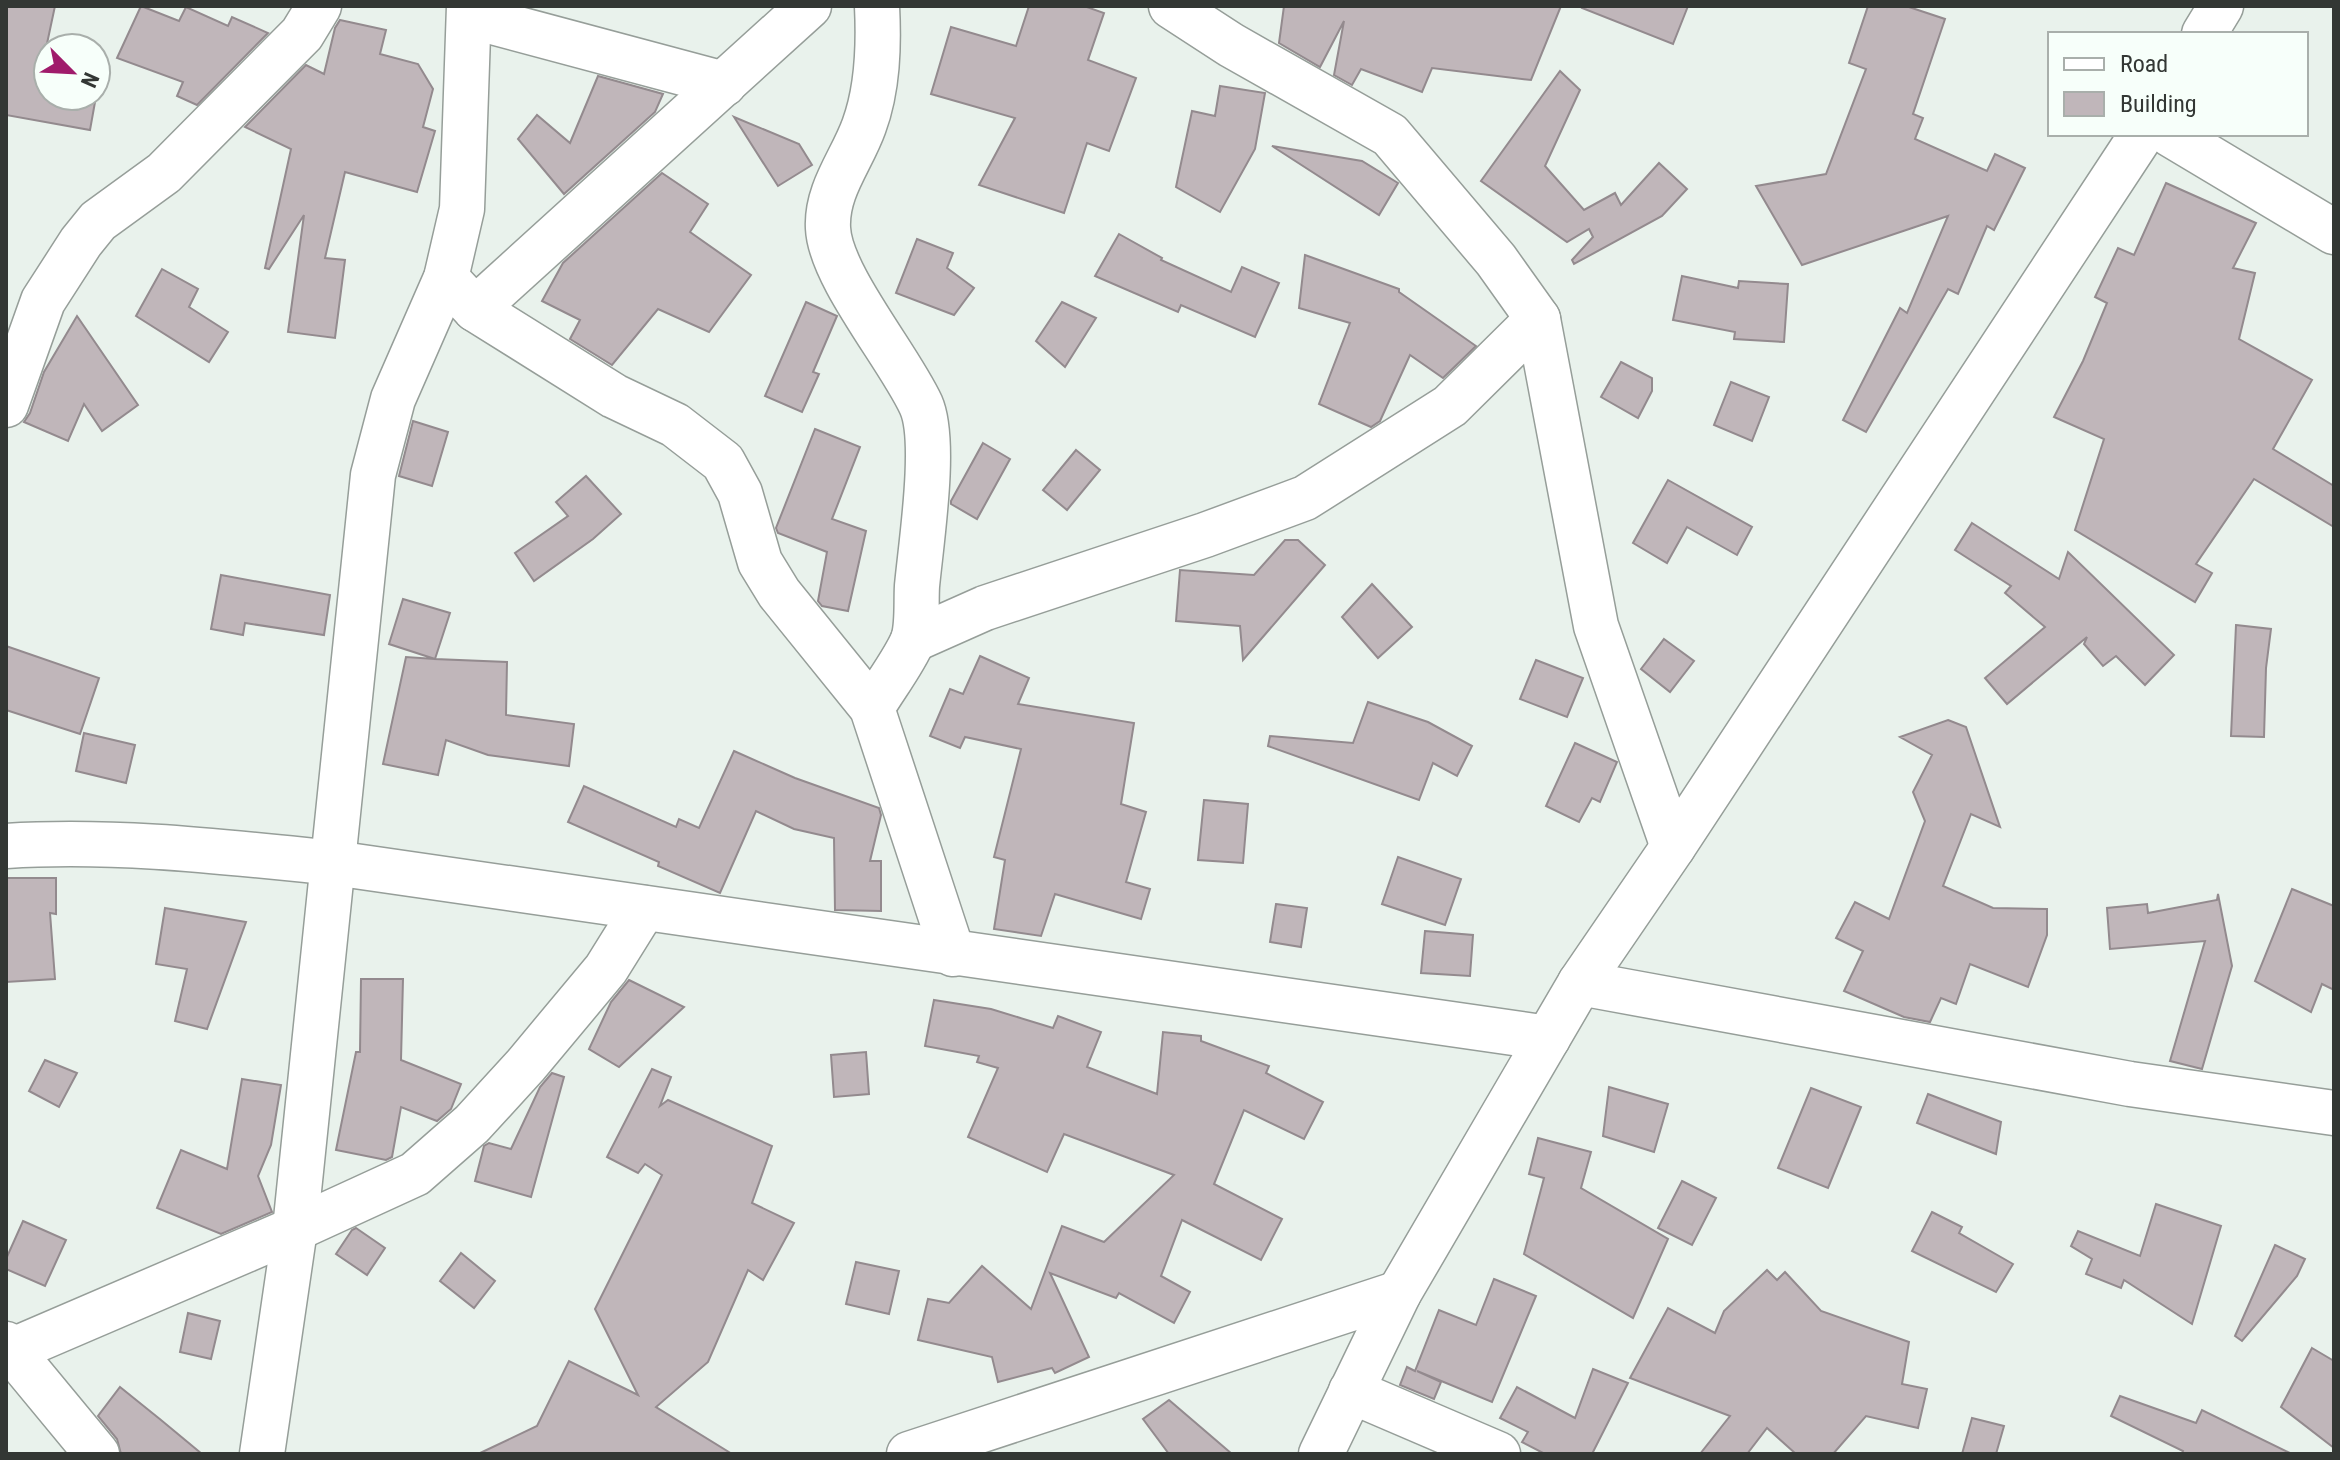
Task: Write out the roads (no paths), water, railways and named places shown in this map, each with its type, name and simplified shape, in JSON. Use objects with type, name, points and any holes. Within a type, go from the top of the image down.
[{"type":"street","points":[[6,405],[43,301],[81,242],[98,221],[164,173],[302,34],[319,6]]},
{"type":"street","points":[[262,1454],[295,1229],[373,475],[393,399],[460,293],[724,84],[809,6]]},
{"type":"street","points":[[872,708],[913,640],[928,462],[925,416],[921,404],[845,276],[832,251],[827,230],[833,192],[864,127],[874,92],[877,6]]},
{"type":"street","points":[[1171,6],[1243,52],[1390,135],[1496,260],[1538,319],[1596,626],[1673,847]]},
{"type":"street","points":[[2205,32],[2221,6]]},
{"type":"street","points":[[460,293],[469,11],[724,84]]},
{"type":"street","points":[[1321,1454],[1399,1293],[1580,983],[1673,847],[2141,136]]},
{"type":"street","points":[[2173,136],[2334,232]]},
{"type":"street","points":[[460,293],[614,396],[675,425],[723,462],[740,493],[760,562],[779,593],[872,708],[953,954]]},
{"type":"street","points":[[913,640],[985,608],[1205,535],[1305,498],[1450,406],[1538,319]]},
{"type":"street","points":[[6,846],[81,843],[206,850],[334,863],[1548,1038]]},
{"type":"street","points":[[97,1454],[8,1349],[295,1229],[415,1174],[472,1124],[526,1065],[606,969],[644,908]]},
{"type":"street","points":[[1580,983],[2130,1084],[2334,1113]]},
{"type":"street","points":[[909,1454],[1399,1293]]},
{"type":"street","points":[[1351,1391],[1498,1454]]}]
